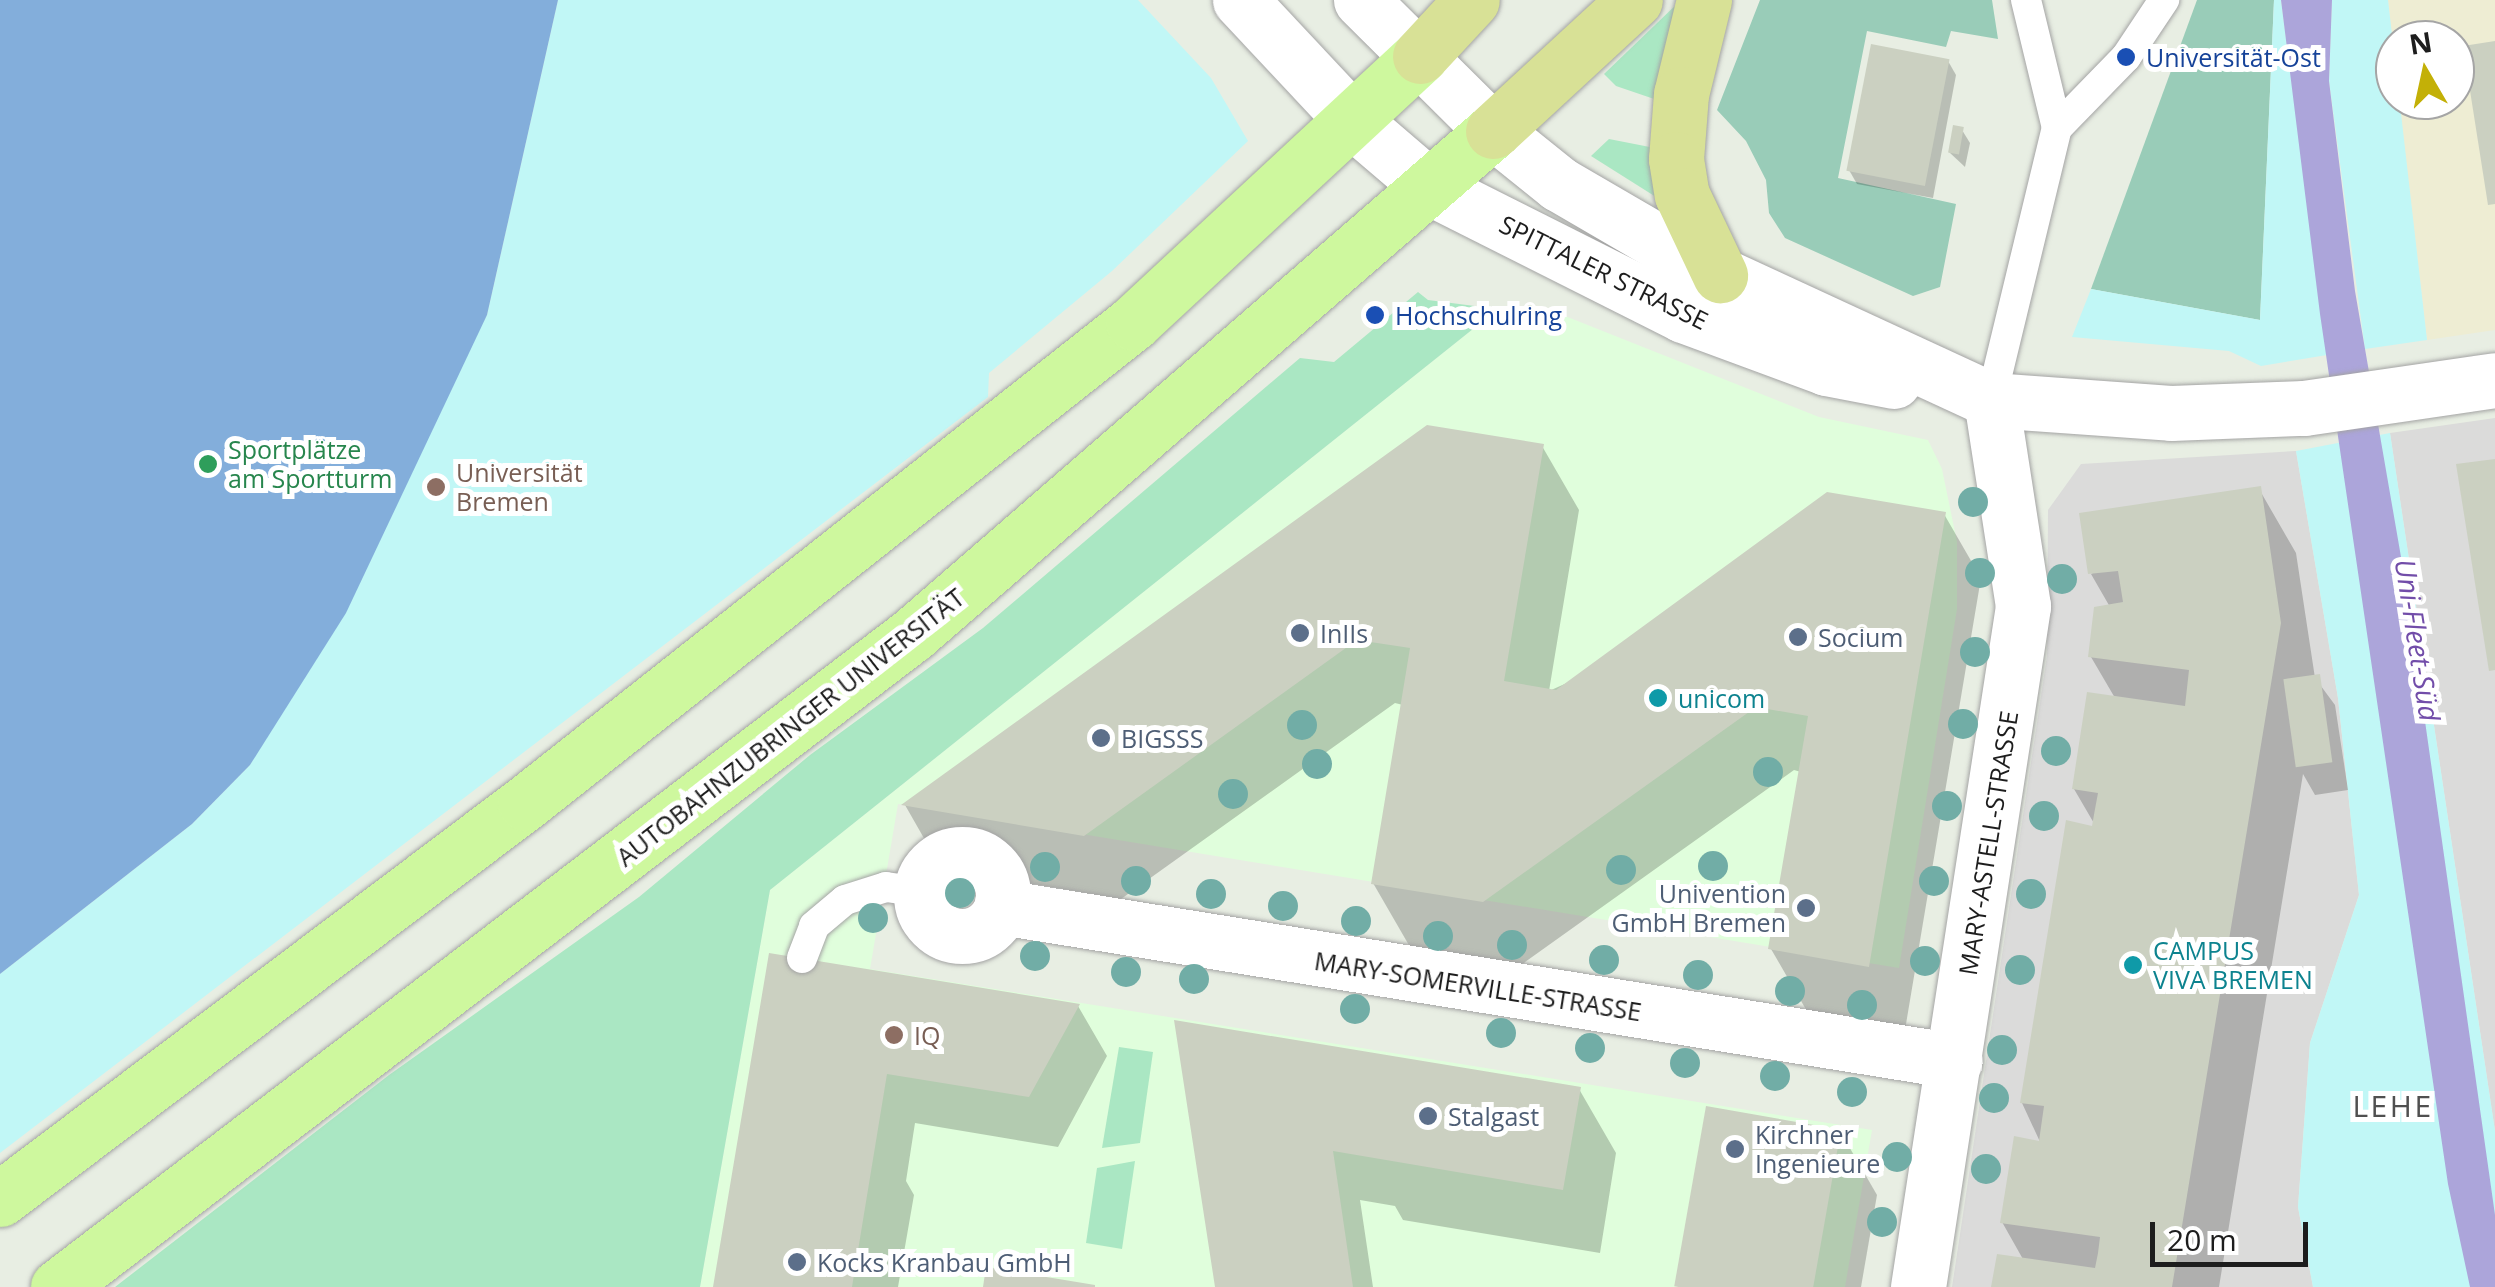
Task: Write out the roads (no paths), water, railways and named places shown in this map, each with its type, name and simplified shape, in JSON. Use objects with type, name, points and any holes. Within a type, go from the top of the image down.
[{"type":"highway","points":[[1420,56],[1472,0]]},
{"type":"highway","points":[[1494,131],[1635,0]]},
{"type":"highway","points":[[1704,0],[1682,94],[1676,159],[1682,195],[1720,275]]},
{"type":"main road","points":[[0,1199],[525,803],[1132,323],[1354,122],[1420,56]]},
{"type":"main road","name":"AUTOBAHNZUBRINGER UNIVERSITÄT","points":[[58,1287],[577,897],[913,634],[1494,131]]},
{"type":"street","points":[[1240,0],[1354,122]]},
{"type":"street","points":[[1361,0],[1494,131]]},
{"type":"street","name":"SPITTALER STRASSE","points":[[1354,122],[1431,188],[1682,314],[1826,368],[1886,381],[1936,379]]},
{"type":"street","name":"SPITTALER STRASSE","points":[[1494,131],[1559,184],[1720,275],[1936,379],[1991,400],[2171,412],[2304,408],[2495,380]]},
{"type":"street","name":"MARY-ASTELL-STRASSE","points":[[1918,1287],[2024,606],[1991,400]]},
{"type":"street","name":"MARY-SOMERVILLE-STRASSE","points":[[920,892],[932,923],[962,936],[979,932],[1001,907],[1955,1061]]},
{"type":"lane","points":[[1991,400],[2057,128],[2026,0]]},
{"type":"lane","points":[[2057,128],[2126,57],[2164,0]]},
{"type":"lane","points":[[802,958],[814,926],[846,900],[886,886],[920,892]]},
{"type":"place","name":"Universität-Ost","points":[[2126,57]]},
{"type":"place","name":"Hochschulring","points":[[1375,315]]},
{"type":"place","name":"Sportplätze am Sportturm","points":[[208,464]]},
{"type":"place","name":"Universität Bremen","points":[[436,487]]},
{"type":"place","name":"InIIs","points":[[1300,633]]},
{"type":"place","name":"Socium","points":[[1798,637]]},
{"type":"place","name":"unicom","points":[[1658,698]]},
{"type":"place","name":"BIGSSS","points":[[1101,738]]},
{"type":"place","name":"Univention GmbH Bremen","points":[[1806,908]]},
{"type":"place","name":"CAMPUS VIVA BREMEN","points":[[2133,965]]},
{"type":"place","name":"IQ","points":[[894,1035]]},
{"type":"place","name":"Stalgast","points":[[1428,1116]]},
{"type":"place","name":"Kirchner Ingenieure","points":[[1735,1149]]},
{"type":"place","name":"Kocks Kranbau GmbH","points":[[797,1262]]},
{"type":"district","name":"LEHE","points":[[2393,1106]]},
{"type":"water label","name":"Uni-Fleet-Süd","points":[[2418,640]]}]
